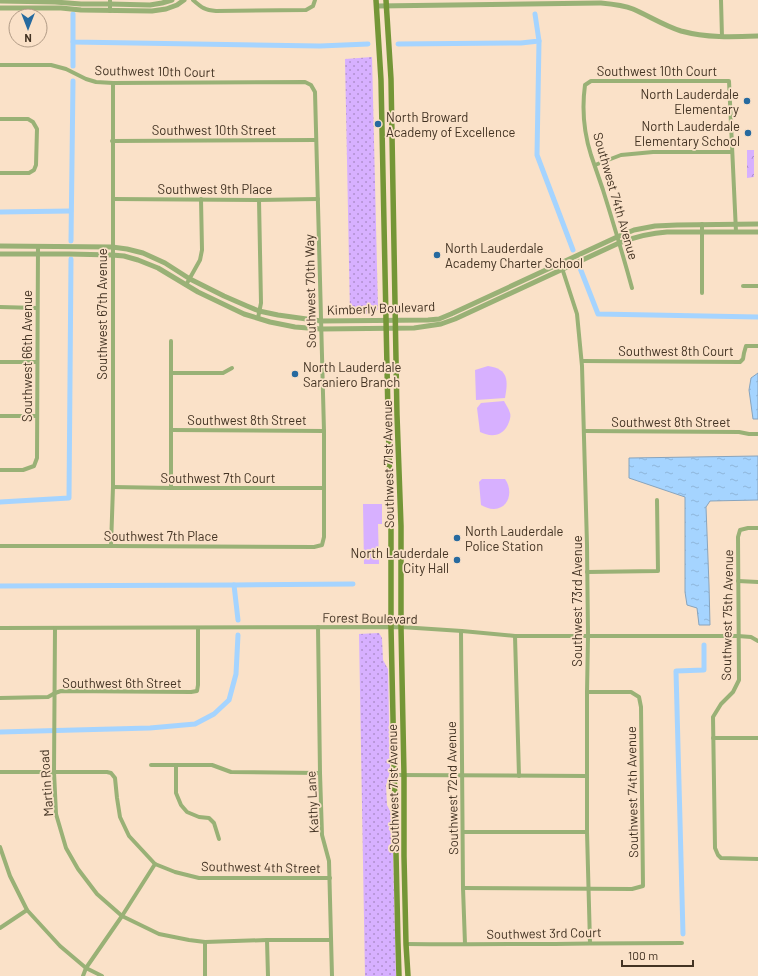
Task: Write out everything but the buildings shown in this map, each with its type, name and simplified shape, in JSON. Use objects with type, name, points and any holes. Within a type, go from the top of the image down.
[{"type":"main road","name":"Southwest 71st Avenue","points":[[377,3],[381,80],[391,526],[391,627],[396,857],[399,970],[401,976]]},
{"type":"main road","name":"Southwest 71st Avenue","points":[[386,3],[391,79],[397,421],[401,526],[400,627],[404,775],[404,856],[408,976]]},
{"type":"street","points":[[26,1],[25,8],[71,6],[110,2],[150,5],[162,4],[172,0]]},
{"type":"street","points":[[0,1],[55,2],[71,6],[110,11],[152,11],[166,9],[177,5],[184,0]]},
{"type":"street","points":[[193,0],[200,7],[206,10],[216,11],[306,10],[313,6],[315,0]]},
{"type":"street","points":[[721,0],[722,37]]},
{"type":"street","points":[[110,2],[110,11]]},
{"type":"street","points":[[377,3],[600,3],[632,9],[680,30],[708,36],[758,36]]},
{"type":"street","name":"Southwest 10th Court","points":[[0,65],[51,65],[66,69],[86,79],[96,82],[305,82],[311,85]]},
{"type":"street","name":"Southwest 10th Court","points":[[585,85],[592,81],[729,81],[732,152]]},
{"type":"street","name":"Southwest 67th Avenue","points":[[111,546],[113,487],[112,83]]},
{"type":"street","name":"Southwest 70th Way","points":[[311,85],[315,92],[324,431],[324,537],[322,545]]},
{"type":"street","name":"Southwest 74th Avenue","points":[[585,85],[583,98],[586,130],[591,155],[632,288]]},
{"type":"street","points":[[0,119],[28,119],[33,122],[37,129],[36,166],[34,170],[29,173],[0,174]]},
{"type":"street","name":"Southwest 10th Street","points":[[112,141],[316,140]]},
{"type":"street","points":[[595,165],[621,155],[653,152],[732,152],[736,232]]},
{"type":"street","name":"Southwest 9th Place","points":[[113,199],[259,200],[318,198]]},
{"type":"street","points":[[186,285],[200,260],[202,250],[201,199]]},
{"type":"street","points":[[258,318],[261,303],[259,200]]},
{"type":"street","points":[[702,224],[702,293]]},
{"type":"street","name":"Kimberly Boulevard","points":[[0,246],[112,246],[143,253],[165,263],[190,279],[224,296],[259,311],[278,316],[321,321],[428,320],[439,318],[464,308],[634,230],[655,226],[758,224]]},
{"type":"street","name":"Kimberly Boulevard","points":[[0,254],[124,256],[158,268],[186,285],[244,314],[270,322],[295,327],[321,329],[414,328],[441,324],[482,308],[514,291],[635,237],[653,233],[758,232]]},
{"type":"street","name":"Southwest 66th Avenue","points":[[0,470],[23,470],[34,466],[37,458],[38,246]]},
{"type":"street","name":"Southwest 73rd Avenue","points":[[560,263],[577,314],[582,361],[588,636],[587,832],[590,943]]},
{"type":"street","points":[[743,286],[758,286]]},
{"type":"street","points":[[0,308],[37,308]]},
{"type":"street","points":[[171,342],[171,488]]},
{"type":"street","name":"Southwest 8th Court","points":[[582,361],[740,362],[743,360],[746,346],[758,346]]},
{"type":"street","points":[[0,362],[37,362]]},
{"type":"street","points":[[171,373],[223,373],[232,368]]},
{"type":"street","points":[[0,416],[36,416]]},
{"type":"street","name":"Southwest 8th Street","points":[[171,430],[324,431]]},
{"type":"street","name":"Southwest 8th Street","points":[[584,431],[739,432],[758,434]]},
{"type":"street","name":"Southwest 7th Court","points":[[113,487],[324,488]]},
{"type":"street","points":[[587,572],[658,571],[657,500]]},
{"type":"street","name":"Southwest 75th Avenue","points":[[758,528],[740,530],[738,537],[738,680],[733,692],[721,704],[713,717],[715,848],[721,858],[758,859]]},
{"type":"street","name":"Southwest 7th Place","points":[[0,546],[314,547],[322,545]]},
{"type":"street","points":[[738,581],[758,582]]},
{"type":"street","name":"Kathy Lane","points":[[318,627],[322,835],[329,861],[332,976]]},
{"type":"street","name":"Forest Boulevard","points":[[0,628],[400,627],[514,636],[738,636],[751,637],[758,641]]},
{"type":"street","name":"Martin Road","points":[[55,628],[54,772],[56,814],[66,848],[78,869],[96,894],[122,916],[159,934],[184,939],[205,942],[331,940]]},
{"type":"street","name":"Southwest 6th Street","points":[[0,698],[48,697],[62,691],[197,691],[198,628]]},
{"type":"street","name":"Southwest 72nd Avenue","points":[[460,631],[465,944]]},
{"type":"street","points":[[514,636],[519,776]]},
{"type":"street","name":"Southwest 74th Avenue","points":[[587,692],[631,692],[639,697],[641,707],[643,886],[632,889],[588,888]]},
{"type":"street","points":[[713,738],[758,738]]},
{"type":"street","points":[[152,765],[212,765],[231,772],[320,773]]},
{"type":"street","points":[[176,765],[176,793],[180,805],[187,812],[199,817],[208,818],[214,823],[219,839]]},
{"type":"street","points":[[0,772],[54,772]]},
{"type":"street","name":"Southwest 4th Street","points":[[54,772],[112,773],[115,778],[120,817],[129,836],[155,864],[175,872],[199,878],[330,878]]},
{"type":"street","points":[[395,775],[587,776]]},
{"type":"street","points":[[463,832],[587,832]]},
{"type":"street","points":[[0,847],[10,876],[28,910],[60,946],[86,968],[102,976]]},
{"type":"street","points":[[83,976],[86,968],[122,916],[155,864]]},
{"type":"street","points":[[463,888],[588,888]]},
{"type":"street","points":[[0,928],[28,910]]},
{"type":"street","points":[[267,940],[268,976]]},
{"type":"street","points":[[205,942],[205,976]]},
{"type":"street","name":"Southwest 3rd Court","points":[[406,944],[682,943]]},
{"type":"green space","points":[[372,57],[378,309],[373,314],[350,314],[345,59]]},
{"type":"green space","points":[[747,150],[754,150],[754,177],[747,178]]},
{"type":"green space","points":[[488,366],[500,370],[506,377],[507,386],[505,398],[476,400],[475,370]]},
{"type":"green space","points":[[504,401],[510,415],[507,427],[501,433],[493,435],[480,432],[477,408],[481,403]]},
{"type":"green space","points":[[482,479],[505,479],[509,488],[509,493],[507,502],[504,505],[494,509],[481,505],[479,482]]},
{"type":"green space","points":[[363,504],[382,504],[382,524],[378,524],[379,564],[364,564]]},
{"type":"green space","points":[[379,633],[382,638],[383,660],[388,669],[390,772],[386,785],[387,805],[392,815],[396,976],[365,976],[359,634]]},
{"type":"water","points":[[758,373],[758,419],[753,419],[749,390],[751,378]]},
{"type":"water","points":[[758,456],[758,500],[710,501],[706,507],[710,625],[699,625],[697,608],[687,605],[685,592],[685,497],[629,478],[629,458]]},
{"type":"waterway","points":[[73,14],[73,42],[320,46],[368,44]]},
{"type":"waterway","points":[[398,44],[521,43],[539,41],[535,14]]},
{"type":"waterway","points":[[539,41],[537,155],[573,250]]},
{"type":"waterway","points":[[73,42],[73,66]]},
{"type":"waterway","points":[[71,241],[73,81]]},
{"type":"waterway","points":[[0,212],[71,211]]},
{"type":"waterway","points":[[0,502],[69,498],[71,259]]},
{"type":"waterway","points":[[580,268],[598,314],[758,317]]},
{"type":"waterway","points":[[0,586],[353,584]]},
{"type":"waterway","points":[[234,585],[238,620]]},
{"type":"waterway","points":[[0,732],[150,728],[195,724],[214,714],[229,700],[236,674],[238,635]]},
{"type":"waterway","points":[[683,934],[676,671],[704,670],[704,645]]},
{"type":"place","name":"North Lauderdale Elementary","points":[[747,101]]},
{"type":"place","name":"North Broward Academy of Excellence","points":[[378,124]]},
{"type":"place","name":"North Lauderdale Elementary School","points":[[748,133]]},
{"type":"place","name":"North Lauderdale Academy Charter School","points":[[437,255]]},
{"type":"place","name":"North Lauderdale Saraniero Branch","points":[[295,374]]},
{"type":"place","name":"North Lauderdale Police Station","points":[[457,538]]},
{"type":"place","name":"North Lauderdale City Hall","points":[[457,560]]}]
